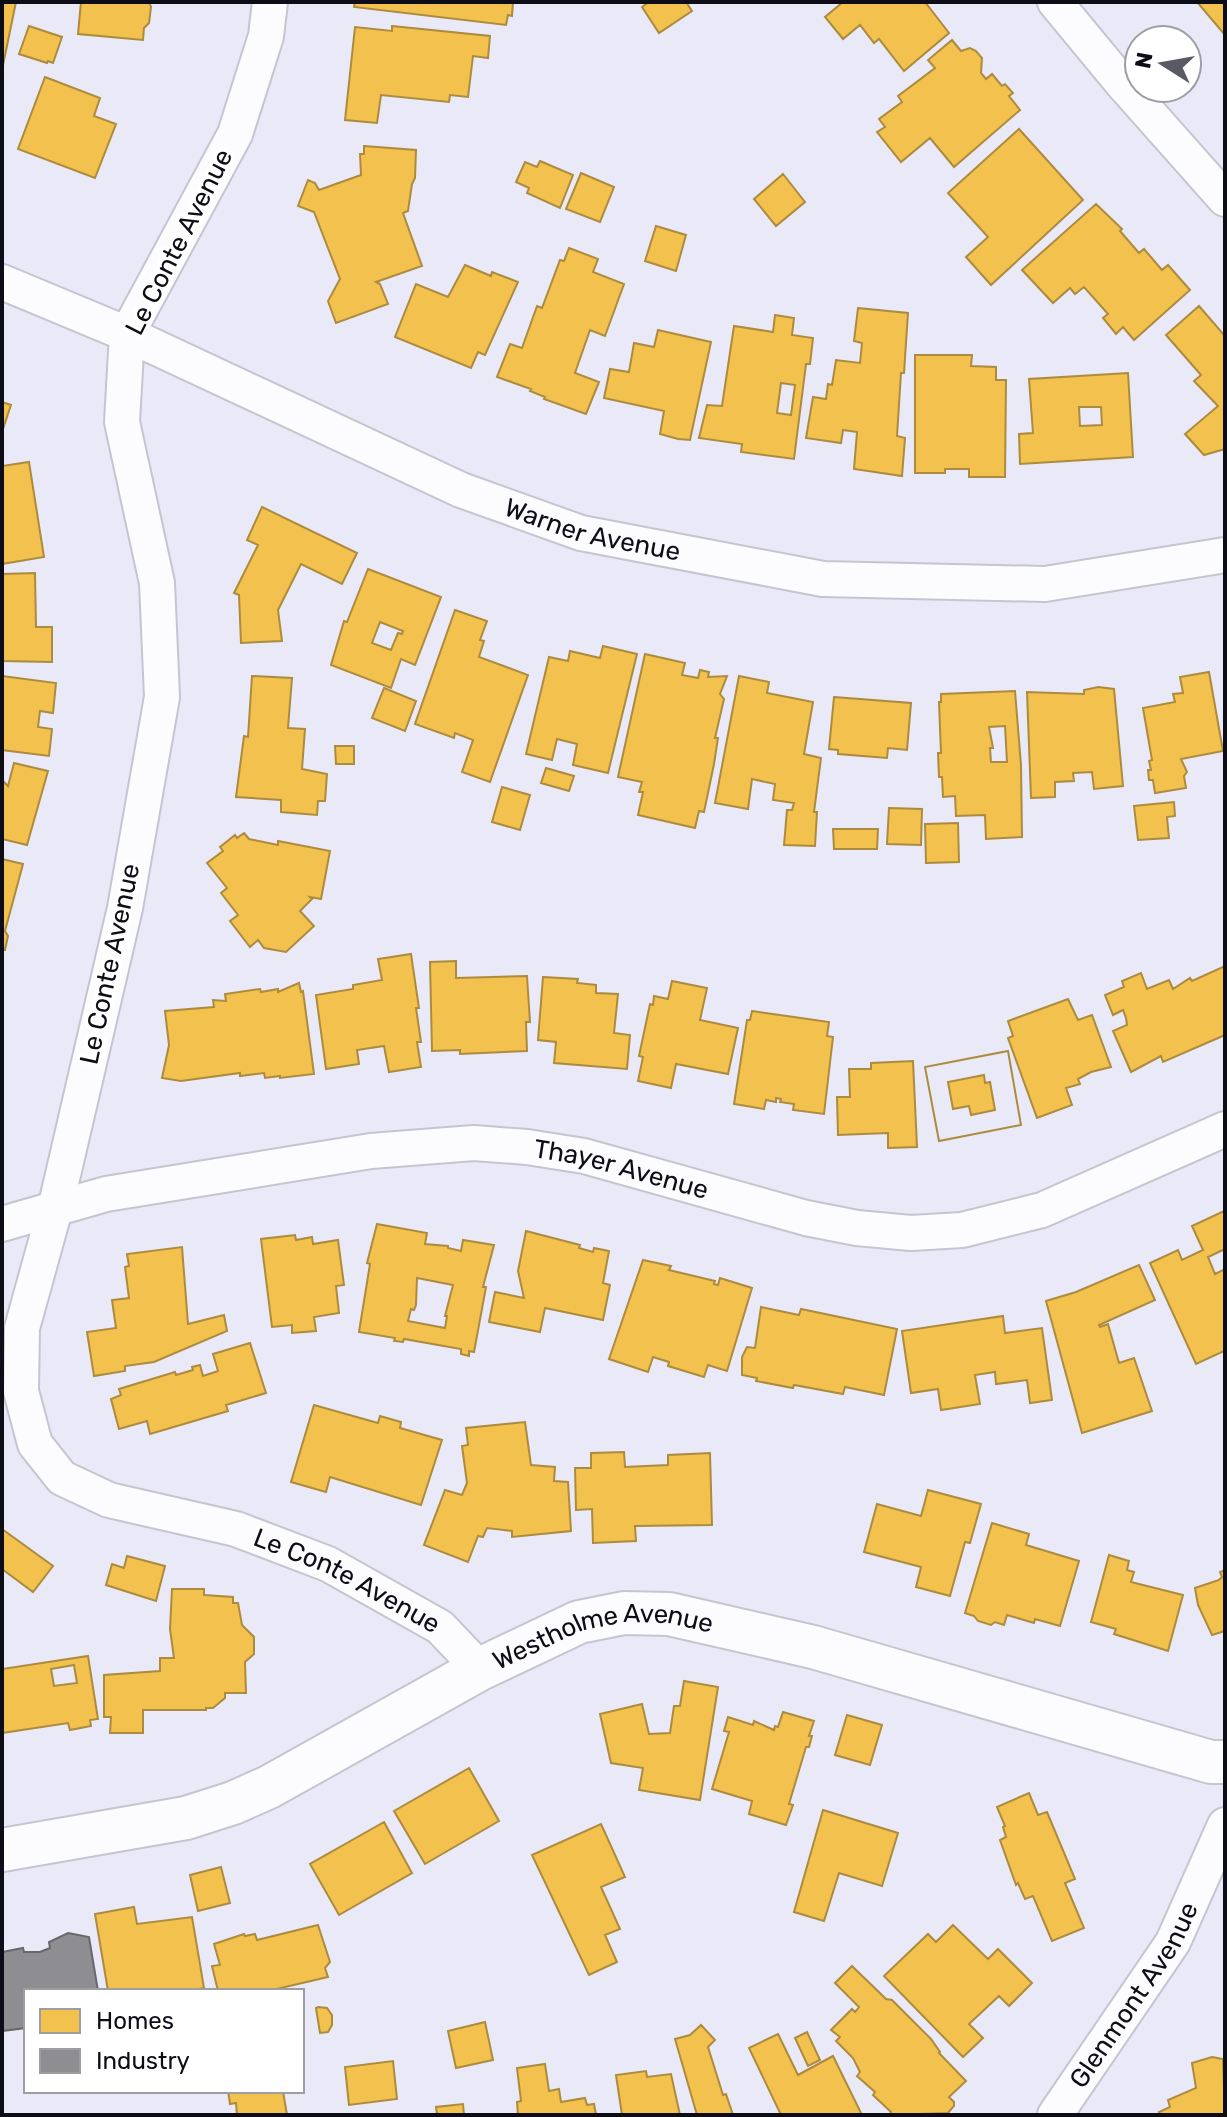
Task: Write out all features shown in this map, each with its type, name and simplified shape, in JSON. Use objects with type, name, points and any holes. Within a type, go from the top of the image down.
[{"type":"street","name":"Le Conte Avenue","points":[[270,2],[266,36],[235,134],[127,334],[122,422],[157,583],[162,697],[125,908],[55,1209],[22,1328],[21,1391],[35,1444],[62,1478],[109,1500],[236,1529],[328,1564],[440,1627],[480,1669]]},
{"type":"street","points":[[1055,2],[1225,199]]},
{"type":"street","name":"Warner Avenue","points":[[2,282],[127,334],[461,490],[581,533],[823,579],[1045,584],[1225,555]]},
{"type":"street","name":"Thayer Avenue","points":[[2,1224],[106,1194],[371,1151],[474,1143],[584,1156],[806,1218],[857,1228],[911,1233],[962,1230],[1042,1210],[1225,1129]]},
{"type":"street","name":"Westholme Avenue","points":[[2,1850],[186,1818],[233,1803],[269,1787],[480,1669],[579,1622],[624,1613],[669,1614],[813,1647],[1211,1762],[1225,1762]]},
{"type":"street","name":"Glenmont Avenue","points":[[1055,2115],[1173,1942],[1225,1825]]},
{"type":"building: Homes","points":[[2,2],[16,2],[2,70]]},
{"type":"building: Homes","points":[[81,2],[149,2],[149,23],[144,28],[143,40],[78,34]]},
{"type":"building: Homes","points":[[355,2],[513,2],[512,16],[508,15],[506,25],[354,7]]},
{"type":"building: Homes","points":[[649,2],[686,2],[692,11],[659,33],[642,7]]},
{"type":"building: Homes","points":[[843,2],[925,2],[949,33],[904,71],[879,39],[874,43],[860,25],[843,39],[825,17]]},
{"type":"building: Homes","points":[[1197,2],[1225,2],[1225,35]]},
{"type":"building: Homes","points":[[29,26],[62,37],[53,63],[19,54]]},
{"type":"building: Homes","points":[[392,26],[490,36],[488,58],[473,56],[468,97],[450,95],[449,102],[381,95],[377,123],[345,120],[355,27],[392,31]]},
{"type":"building: Homes","points":[[952,40],[961,51],[970,48],[976,51],[982,58],[981,73],[986,79],[992,74],[1002,86],[1005,84],[1013,93],[1009,96],[1020,110],[954,167],[930,138],[901,162],[877,132],[885,127],[879,119],[902,102],[898,96],[935,68],[928,60]]},
{"type":"building: Homes","points":[[45,77],[100,98],[94,116],[116,124],[95,178],[18,149]]},
{"type":"building: Homes","points":[[1019,129],[1083,200],[991,285],[966,257],[988,237],[948,193]]},
{"type":"building: Homes","points":[[364,146],[416,150],[415,178],[408,211],[403,213],[422,266],[376,282],[380,284],[388,304],[336,323],[328,301],[340,279],[314,212],[298,206],[308,180],[315,183],[319,190],[361,175],[360,154],[364,154]]},
{"type":"building: Homes","points":[[540,161],[573,175],[560,208],[527,193],[529,188],[516,182],[525,162],[537,167]]},
{"type":"building: Homes","points":[[581,173],[614,187],[600,222],[566,209]]},
{"type":"building: Homes","points":[[783,174],[805,202],[776,226],[754,199]]},
{"type":"building: Homes","points":[[1096,204],[1122,229],[1120,231],[1139,253],[1144,249],[1162,270],[1168,265],[1190,290],[1134,340],[1123,327],[1116,334],[1103,318],[1108,314],[1084,287],[1075,294],[1070,288],[1053,303],[1022,270]]},
{"type":"building: Homes","points":[[656,226],[686,235],[676,271],[645,261]]},
{"type":"building: Homes","points":[[569,248],[598,259],[593,272],[624,284],[605,336],[590,330],[575,373],[599,382],[586,414],[497,377],[510,344],[522,348],[537,306],[542,308],[560,260],[564,261]]},
{"type":"building: Homes","points":[[465,265],[491,276],[492,272],[518,282],[485,355],[478,352],[471,368],[395,337],[416,284],[448,297]]},
{"type":"building: Homes","points":[[1199,306],[1225,336],[1225,449],[1204,455],[1185,434],[1218,406],[1194,381],[1201,375],[1166,335]]},
{"type":"building: Homes","points":[[858,308],[908,313],[897,436],[905,438],[902,476],[854,469],[857,432],[843,430],[841,443],[806,438],[813,397],[826,399],[836,360],[860,363],[862,343],[854,341]]},
{"type":"building: Homes","points":[[775,315],[794,318],[792,335],[813,338],[810,364],[806,364],[794,459],[741,452],[742,444],[699,438],[707,405],[722,406],[734,326],[773,332]],"holes":[[[781,383],[795,385],[791,415],[777,413]]]},
{"type":"building: Homes","points":[[658,330],[711,342],[690,440],[660,434],[664,411],[604,398],[610,369],[629,372],[634,343],[654,347]]},
{"type":"building: Homes","points":[[915,355],[972,355],[971,366],[996,367],[996,380],[1006,380],[1005,477],[969,477],[969,469],[915,473]]},
{"type":"building: Homes","points":[[1128,373],[1133,457],[1020,464],[1019,434],[1033,433],[1029,379]],"holes":[[[1079,407],[1101,407],[1102,425],[1080,426]]]},
{"type":"building: Homes","points":[[2,402],[11,405],[2,432]]},
{"type":"building: Homes","points":[[29,462],[44,557],[2,564],[2,466]]},
{"type":"building: Homes","points":[[262,507],[357,553],[342,584],[301,564],[278,610],[282,641],[241,643],[239,595],[234,593],[258,545],[247,540]]},
{"type":"building: Homes","points":[[368,569],[441,597],[415,665],[401,659],[391,688],[331,665],[344,621],[347,622]],"holes":[[[380,622],[403,631],[402,634],[398,633],[391,650],[372,643]]]},
{"type":"building: Homes","points":[[35,573],[36,627],[52,627],[52,662],[2,661],[2,574]]},
{"type":"building: Homes","points":[[455,610],[487,621],[480,640],[484,641],[479,657],[528,675],[490,782],[462,772],[473,740],[455,733],[454,738],[415,724]]},
{"type":"building: Homes","points":[[603,646],[637,654],[608,773],[573,765],[577,744],[557,739],[552,760],[526,754],[549,657],[568,661],[570,651],[600,658]]},
{"type":"building: Homes","points":[[645,654],[685,663],[682,675],[698,678],[700,670],[709,672],[708,677],[727,676],[720,694],[724,699],[704,812],[699,811],[695,828],[638,815],[642,782],[618,777]]},
{"type":"building: Homes","points":[[1209,672],[1223,751],[1181,759],[1187,772],[1184,776],[1186,788],[1155,793],[1153,780],[1149,780],[1149,761],[1152,760],[1143,708],[1175,702],[1173,694],[1183,693],[1180,677]]},
{"type":"building: Homes","points":[[2,676],[56,683],[53,713],[40,711],[38,727],[52,729],[49,756],[2,750]]},
{"type":"building: Homes","points":[[252,676],[292,678],[288,728],[305,729],[302,769],[327,774],[325,801],[318,801],[317,815],[281,812],[281,800],[236,797],[244,736],[248,737]]},
{"type":"building: Homes","points":[[739,676],[769,682],[767,693],[813,702],[804,754],[821,758],[814,812],[817,812],[815,846],[784,845],[787,810],[792,810],[794,803],[773,800],[775,784],[752,779],[748,809],[715,803]]},
{"type":"building: Homes","points":[[1098,687],[1114,689],[1123,786],[1094,789],[1092,772],[1073,773],[1074,781],[1055,782],[1055,797],[1031,798],[1027,692],[1084,694],[1084,690]]},
{"type":"building: Homes","points":[[384,688],[416,701],[405,731],[372,718]]},
{"type":"building: Homes","points":[[1015,691],[1021,765],[1022,837],[986,839],[985,815],[956,816],[955,796],[943,797],[938,753],[941,753],[941,694]],"holes":[[[1005,726],[1007,762],[991,762],[990,748],[993,748],[989,727]]]},
{"type":"building: Homes","points":[[834,697],[911,703],[907,750],[888,748],[887,758],[838,754],[838,750],[829,749]]},
{"type":"building: Homes","points":[[335,746],[354,746],[354,764],[336,764]]},
{"type":"building: Homes","points":[[14,763],[48,771],[27,845],[2,839],[2,780],[8,786]]},
{"type":"building: Homes","points":[[546,768],[574,776],[569,791],[541,783]]},
{"type":"building: Homes","points":[[502,787],[530,795],[520,830],[492,822]]},
{"type":"building: Homes","points":[[1174,802],[1175,816],[1167,817],[1169,838],[1138,840],[1134,806]]},
{"type":"building: Homes","points":[[889,808],[922,809],[921,845],[887,844]]},
{"type":"building: Homes","points":[[958,823],[959,862],[926,863],[925,824]]},
{"type":"building: Homes","points":[[833,829],[878,829],[877,849],[834,849]]},
{"type":"building: Homes","points":[[244,833],[249,839],[330,851],[321,899],[310,897],[312,899],[300,911],[314,926],[286,952],[264,948],[258,940],[250,947],[230,921],[238,915],[221,893],[227,888],[207,863],[223,851],[220,847],[235,835],[237,838]]},
{"type":"building: Homes","points":[[2,859],[23,864],[5,931],[8,936],[5,950],[2,950]]},
{"type":"building: Homes","points":[[411,954],[419,1008],[416,1008],[421,1042],[417,1042],[421,1067],[389,1072],[384,1046],[357,1050],[359,1064],[326,1069],[316,995],[382,980],[378,959]]},
{"type":"building: Homes","points":[[456,961],[456,978],[527,976],[530,1022],[526,1022],[527,1051],[460,1054],[460,1050],[432,1051],[430,962]]},
{"type":"building: Homes","points":[[1225,966],[1225,1035],[1163,1062],[1161,1056],[1131,1072],[1113,1031],[1127,1025],[1126,1018],[1123,1010],[1113,1015],[1105,995],[1124,987],[1122,981],[1141,973],[1147,989],[1169,980],[1173,989],[1190,978],[1192,981]]},
{"type":"building: Homes","points":[[543,977],[578,979],[577,983],[596,985],[596,993],[618,994],[614,1033],[630,1035],[627,1069],[554,1063],[556,1042],[538,1040]]},
{"type":"building: Homes","points":[[672,981],[707,988],[700,1020],[738,1028],[728,1074],[676,1064],[671,1088],[638,1081],[643,1057],[639,1056],[650,1004],[653,1005],[654,996],[668,999]]},
{"type":"building: Homes","points":[[299,983],[303,991],[314,1074],[265,1078],[264,1073],[240,1076],[240,1073],[181,1081],[162,1078],[169,1045],[165,1011],[214,1007],[213,1000],[226,1001],[225,994],[260,989],[261,992],[278,989],[278,992]]},
{"type":"building: Homes","points":[[1068,999],[1078,1020],[1092,1015],[1111,1067],[1091,1072],[1078,1079],[1080,1084],[1066,1088],[1072,1105],[1037,1118],[1008,1038],[1013,1036],[1008,1021]]},
{"type":"building: Homes","points":[[752,1011],[829,1022],[827,1036],[833,1037],[824,1114],[793,1110],[794,1104],[780,1102],[781,1099],[776,1098],[776,1102],[766,1100],[764,1109],[734,1104],[747,1020],[750,1020]]},
{"type":"building: Homes","points":[[1008,1051],[1021,1125],[939,1141],[925,1067]],"holes":[[[984,1075],[985,1083],[990,1082],[995,1110],[971,1115],[969,1106],[953,1109],[948,1082]]]},
{"type":"building: Homes","points":[[1008,1051],[1021,1125],[939,1141],[925,1067]]},
{"type":"building: Homes","points":[[913,1061],[917,1147],[888,1148],[888,1133],[838,1135],[837,1097],[850,1097],[849,1069],[871,1069],[871,1063]]},
{"type":"building: Homes","points":[[1224,1211],[1225,1249],[1208,1257],[1215,1274],[1225,1269],[1225,1353],[1196,1364],[1150,1263],[1178,1250],[1182,1260],[1203,1250],[1192,1226]]},
{"type":"building: Homes","points":[[377,1224],[427,1233],[425,1244],[448,1246],[461,1251],[463,1240],[494,1245],[483,1287],[486,1287],[474,1352],[469,1351],[469,1356],[461,1354],[461,1349],[404,1339],[403,1342],[394,1341],[395,1338],[359,1332],[370,1264],[367,1263]],"holes":[[[417,1278],[453,1285],[445,1328],[408,1321],[411,1309],[414,1310],[416,1305]]]},
{"type":"building: Homes","points":[[526,1231],[580,1245],[579,1248],[593,1252],[594,1248],[609,1251],[603,1283],[610,1285],[603,1320],[545,1308],[540,1332],[489,1322],[495,1292],[524,1298],[518,1271]]},
{"type":"building: Homes","points":[[295,1235],[296,1240],[312,1237],[313,1244],[338,1240],[344,1285],[336,1286],[339,1313],[314,1317],[316,1331],[292,1333],[292,1325],[272,1327],[261,1239]]},
{"type":"building: Homes","points":[[182,1247],[188,1324],[224,1315],[227,1331],[154,1362],[125,1366],[125,1371],[94,1376],[87,1332],[116,1328],[112,1300],[129,1298],[125,1267],[129,1266],[127,1254]]},
{"type":"building: Homes","points":[[643,1260],[671,1266],[669,1270],[715,1281],[714,1284],[718,1285],[720,1278],[752,1288],[727,1371],[708,1365],[704,1377],[668,1366],[669,1362],[653,1357],[648,1372],[609,1359]]},
{"type":"building: Homes","points":[[1139,1265],[1155,1300],[1099,1325],[1108,1324],[1119,1363],[1134,1358],[1152,1411],[1082,1433],[1046,1301],[1076,1292]]},
{"type":"building: Homes","points":[[761,1307],[799,1315],[801,1309],[897,1329],[884,1395],[845,1387],[843,1394],[794,1385],[793,1388],[742,1375],[742,1357],[747,1347],[755,1348]]},
{"type":"building: Homes","points":[[1003,1316],[1005,1333],[1042,1328],[1052,1400],[1030,1403],[1027,1380],[996,1384],[995,1372],[975,1375],[980,1404],[941,1410],[938,1389],[911,1393],[902,1331]]},
{"type":"building: Homes","points":[[250,1343],[266,1393],[226,1405],[228,1411],[150,1434],[147,1421],[119,1429],[111,1399],[121,1395],[119,1389],[175,1372],[176,1375],[193,1370],[192,1367],[200,1365],[203,1376],[218,1371],[213,1354]]},
{"type":"building: Homes","points":[[314,1405],[378,1423],[380,1416],[401,1422],[400,1428],[442,1440],[421,1505],[330,1477],[326,1492],[291,1482]]},
{"type":"building: Homes","points":[[525,1422],[531,1465],[555,1467],[554,1481],[568,1482],[571,1531],[512,1537],[512,1531],[487,1528],[483,1537],[478,1536],[468,1562],[424,1545],[445,1490],[462,1495],[467,1483],[462,1446],[468,1445],[466,1428]]},
{"type":"building: Homes","points":[[624,1452],[625,1467],[668,1465],[668,1455],[710,1453],[712,1525],[635,1526],[636,1541],[593,1543],[592,1509],[576,1510],[575,1468],[591,1468],[591,1453]]},
{"type":"building: Homes","points":[[928,1490],[981,1504],[970,1543],[965,1542],[950,1596],[916,1587],[921,1567],[864,1552],[877,1504],[921,1516]]},
{"type":"building: Homes","points":[[992,1523],[1029,1534],[1026,1545],[1079,1561],[1060,1626],[1007,1615],[1004,1625],[995,1622],[991,1625],[965,1613]]},
{"type":"building: Homes","points":[[2,1529],[53,1566],[33,1592],[2,1569]]},
{"type":"building: Homes","points":[[1109,1555],[1129,1561],[1127,1570],[1134,1572],[1131,1582],[1183,1595],[1168,1651],[1114,1634],[1116,1629],[1091,1622]]},
{"type":"building: Homes","points":[[127,1556],[165,1566],[156,1601],[106,1585],[112,1564],[124,1568]]},
{"type":"building: Homes","points":[[1225,1570],[1225,1631],[1212,1635],[1198,1605],[1195,1588],[1219,1580],[1222,1577],[1220,1572]]},
{"type":"building: Homes","points":[[172,1589],[204,1589],[204,1595],[233,1597],[233,1603],[238,1603],[242,1625],[254,1637],[254,1654],[245,1662],[246,1693],[225,1693],[225,1698],[206,1710],[143,1710],[143,1733],[110,1733],[111,1717],[104,1717],[104,1675],[160,1671],[160,1658],[174,1658],[170,1629]]},
{"type":"building: Homes","points":[[88,1656],[98,1719],[90,1720],[91,1726],[70,1730],[68,1723],[2,1733],[2,1669]],"holes":[[[74,1665],[77,1683],[54,1686],[51,1669]]]},
{"type":"building: Homes","points":[[684,1681],[718,1687],[700,1800],[639,1790],[643,1768],[611,1763],[600,1714],[642,1704],[649,1734],[670,1733],[674,1706],[680,1706]]},
{"type":"building: Homes","points":[[783,1712],[814,1721],[809,1747],[806,1747],[789,1804],[793,1805],[786,1825],[749,1814],[752,1801],[712,1789],[729,1732],[724,1731],[728,1717],[753,1725],[754,1721],[774,1730]]},
{"type":"building: Homes","points":[[847,1715],[882,1725],[870,1765],[835,1755]]},
{"type":"building: Homes","points":[[469,1768],[499,1821],[425,1864],[394,1811]]},
{"type":"building: Homes","points":[[1029,1793],[1038,1815],[1047,1812],[1075,1879],[1065,1883],[1084,1928],[1052,1941],[1033,1896],[1025,1899],[1018,1883],[1016,1885],[1000,1840],[1006,1837],[1005,1826],[997,1807]]},
{"type":"building: Homes","points":[[823,1810],[898,1833],[882,1886],[839,1873],[824,1921],[794,1912]]},
{"type":"building: Homes","points":[[384,1822],[412,1873],[339,1915],[310,1864]]},
{"type":"building: Homes","points":[[601,1824],[625,1877],[601,1887],[620,1929],[605,1935],[617,1962],[589,1975],[532,1855]]},
{"type":"building: Homes","points":[[221,1867],[230,1903],[198,1911],[190,1875]]},
{"type":"building: Homes","points":[[134,1907],[137,1924],[192,1917],[204,1988],[108,1989],[95,1914]]},
{"type":"building: Homes","points":[[318,1925],[330,1962],[325,1968],[328,1977],[277,1989],[218,1989],[212,1966],[220,1965],[214,1944],[244,1934],[255,1934],[257,1940]]},
{"type":"building: Homes","points":[[953,1925],[988,1959],[998,1949],[1032,1983],[1009,2006],[999,1996],[969,2024],[983,2038],[963,2057],[884,1976],[928,1934],[936,1942]]},
{"type":"building: Homes","points":[[852,1966],[931,2039],[939,2053],[966,2081],[949,2097],[954,2106],[948,2113],[889,2115],[891,2112],[873,2095],[875,2092],[857,2076],[860,2072],[853,2058],[836,2041],[840,2037],[831,2030],[852,2009],[855,2012],[859,2007],[835,1983]]},
{"type":"building: Homes","points":[[318,2007],[327,2008],[332,2015],[328,2032],[320,2033]]},
{"type":"building: Homes","points":[[485,2022],[493,2060],[456,2068],[448,2031]]},
{"type":"building: Homes","points":[[701,2025],[715,2040],[708,2047],[723,2095],[726,2094],[733,2115],[697,2115],[675,2039],[690,2035]]},
{"type":"building: Homes","points":[[807,2032],[820,2060],[808,2066],[795,2038]]},
{"type":"building: Homes","points":[[778,2034],[798,2075],[833,2056],[862,2115],[781,2115],[749,2048]]},
{"type":"building: Homes","points":[[1212,2057],[1223,2059],[1225,2115],[1160,2115],[1159,2112],[1170,2107],[1168,2100],[1196,2088],[1192,2063]]},
{"type":"building: Homes","points":[[393,2061],[397,2099],[349,2105],[345,2067]]},
{"type":"building: Homes","points":[[545,2064],[549,2091],[559,2089],[561,2102],[585,2098],[587,2105],[594,2104],[596,2115],[518,2115],[517,2102],[521,2101],[517,2068]]},
{"type":"building: Homes","points":[[646,2071],[647,2077],[671,2074],[680,2115],[622,2115],[616,2075]]},
{"type":"building: Homes","points":[[228,2093],[283,2093],[287,2115],[237,2115],[236,2103],[230,2104]]},
{"type":"building: Homes","points":[[463,2104],[464,2115],[437,2115],[436,2107]]},
{"type":"building: Industry","points":[[68,1933],[89,1937],[98,1989],[24,1989],[24,2028],[2,2031],[2,1952],[23,1948],[24,1952],[40,1952],[50,1948],[49,1942]]}]
